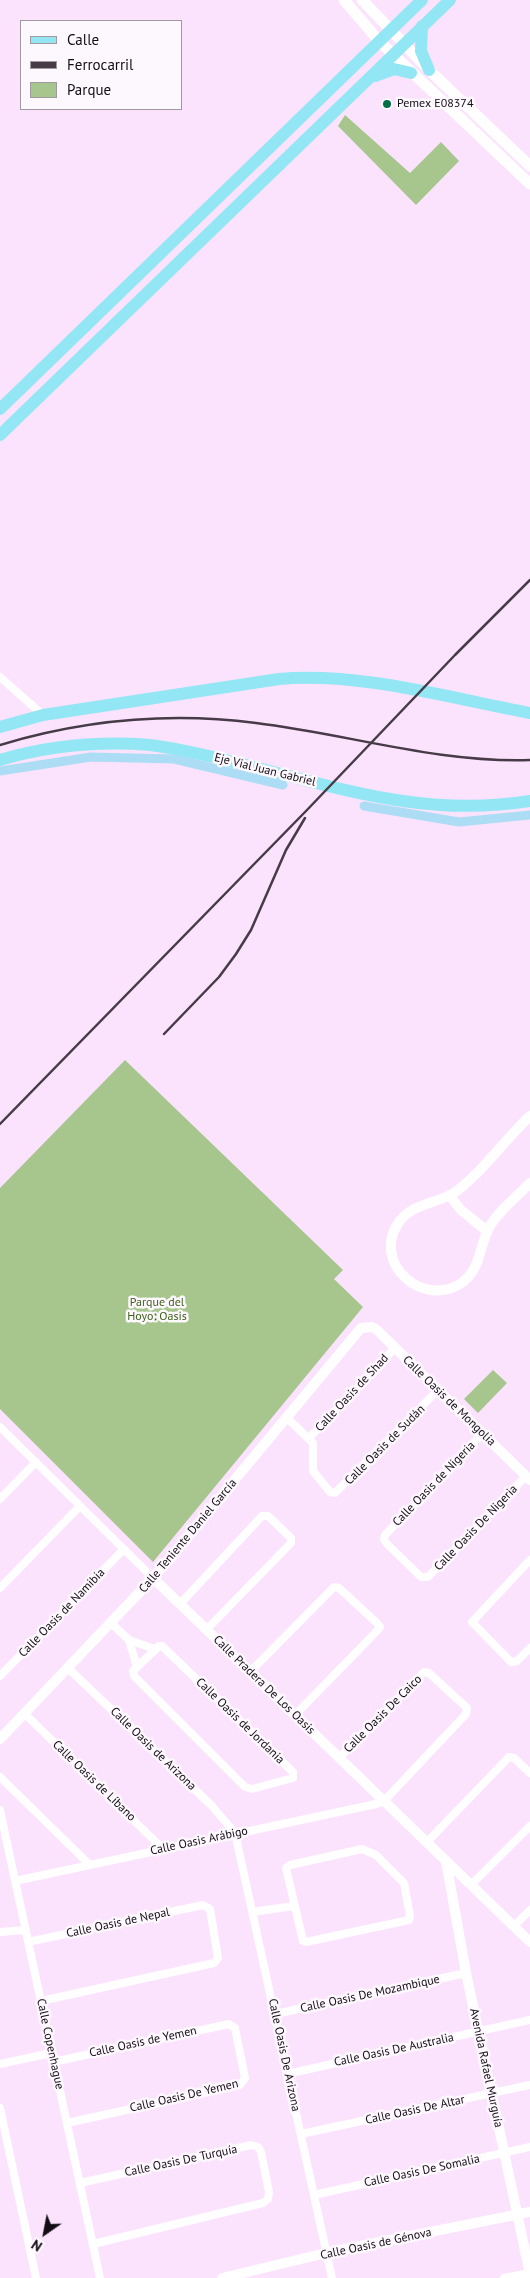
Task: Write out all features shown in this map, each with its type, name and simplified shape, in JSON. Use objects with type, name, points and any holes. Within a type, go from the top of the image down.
[{"type":"main road","points":[[344,0],[380,42],[411,73],[530,184]]},
{"type":"main road","points":[[362,0],[403,45],[530,166]]},
{"type":"main road","points":[[0,409],[422,0]]},
{"type":"main road","points":[[0,436],[450,0]]},
{"type":"main road","points":[[422,26],[421,51],[429,70]]},
{"type":"main road","points":[[362,84],[390,69],[400,69],[411,73]]},
{"type":"main road","points":[[452,112],[460,106],[480,123],[485,124]]},
{"type":"main road","points":[[0,727],[43,715],[296,677],[342,678],[530,713]]},
{"type":"main road","name":"Eje Vial Juan Gabriel","points":[[0,760],[66,747],[108,744],[142,745],[193,752],[400,802],[438,806],[478,806],[530,801]]},
{"type":"street","points":[[0,677],[43,715]]},
{"type":"street","points":[[530,1116],[461,1188],[449,1195],[413,1208],[395,1229],[391,1254],[401,1275],[410,1283],[434,1290],[456,1286],[464,1281],[475,1268],[487,1231],[492,1222],[530,1183]]},
{"type":"street","points":[[449,1195],[461,1210],[487,1231]]},
{"type":"street","name":"Calle Oasis de Mongolia","points":[[366,1326],[376,1330],[528,1478]]},
{"type":"street","name":"Calle Teniente Daniel García","points":[[1,1734],[25,1714],[153,1578],[358,1331],[366,1326]]},
{"type":"street","name":"Calle Oasis de Shad","points":[[309,1438],[395,1348]]},
{"type":"street","name":"Calle Oasis de Sudán","points":[[309,1438],[314,1448],[314,1474],[330,1492],[337,1492],[438,1390]]},
{"type":"street","points":[[286,1418],[309,1438]]},
{"type":"street","name":"Calle Pradera De Los Oasis","points":[[0,1427],[153,1578],[530,1942]]},
{"type":"street","name":"Calle Oasis de Nigeria","points":[[423,1578],[386,1543],[384,1537],[483,1434]]},
{"type":"street","points":[[0,1499],[36,1462]]},
{"type":"street","name":"Calle Oasis De Nigeria","points":[[423,1578],[428,1577],[528,1478]]},
{"type":"street","points":[[0,1588],[80,1506]]},
{"type":"street","points":[[180,1604],[262,1516],[268,1516],[290,1538],[291,1543],[207,1630]]},
{"type":"street","name":"Calle Oasis de Namibia","points":[[0,1676],[124,1549]]},
{"type":"street","points":[[530,1560],[472,1622],[511,1662],[517,1661],[530,1648]]},
{"type":"street","points":[[250,1672],[334,1587],[339,1588],[377,1623],[379,1629],[295,1715]]},
{"type":"street","name":"Calle Oasis de Jordania","points":[[111,1623],[128,1640],[137,1667],[132,1673],[134,1676],[247,1788],[252,1789],[293,1778],[293,1772],[162,1646],[155,1649],[128,1640]]},
{"type":"street","points":[[137,1667],[155,1649]]},
{"type":"street","name":"Calle Oasis de Arizona","points":[[68,1668],[212,1806],[235,1833]]},
{"type":"street","name":"Calle Oasis De Caico","points":[[340,1758],[424,1672],[429,1673],[466,1707],[468,1711],[466,1714],[384,1801]]},
{"type":"street","name":"Calle Oasis de Líbano","points":[[25,1714],[163,1849]]},
{"type":"street","points":[[427,1842],[508,1758],[512,1757],[530,1773]]},
{"type":"street","points":[[0,1777],[90,1865]]},
{"type":"street","name":"Calle Oasis Arábigo","points":[[15,1881],[235,1833],[366,1807],[384,1801]]},
{"type":"street","name":"Calle Copenhague","points":[[0,1810],[100,2278]]},
{"type":"street","points":[[471,1885],[530,1826]]},
{"type":"street","name":"Calle Oasis De Arizona","points":[[235,1833],[332,2278]]},
{"type":"street","points":[[362,1850],[376,1855],[404,1883],[410,1916],[407,1922],[306,1942],[302,1940],[294,1906],[286,1872],[287,1866],[362,1850]]},
{"type":"street","name":"Avenida Rafael Murguía","points":[[446,1861],[478,2032],[530,2273]]},
{"type":"street","name":"Calle Oasis de Nepal","points":[[28,1942],[207,1906],[210,1909],[217,1960],[214,1963],[41,2001]]},
{"type":"street","points":[[252,1912],[294,1906]]},
{"type":"street","points":[[514,1926],[530,1910]]},
{"type":"street","points":[[0,1932],[26,1930]]},
{"type":"street","name":"Calle Oasis De Mozambique","points":[[275,2014],[466,1973]]},
{"type":"street","name":"Calle Oasis De Australia","points":[[288,2074],[530,2020]]},
{"type":"street","name":"Calle Oasis de Yemen","points":[[53,2062],[233,2025]]},
{"type":"street","name":"Calle Oasis De Yemen","points":[[67,2123],[240,2085],[245,2078],[236,2028],[233,2025]]},
{"type":"street","points":[[0,2064],[51,2052]]},
{"type":"street","name":"Calle Oasis De Altar","points":[[300,2134],[530,2085]]},
{"type":"street","points":[[0,2108],[36,2278]]},
{"type":"street","name":"Calle Oasis De Turquía","points":[[80,2183],[251,2145],[258,2147],[261,2152],[269,2192],[268,2199],[263,2203],[93,2244]]},
{"type":"street","name":"Calle Oasis De Somalia","points":[[314,2195],[530,2147]]},
{"type":"street","name":"Calle Oasis de Génova","points":[[222,2278],[326,2253],[530,2212]]},
{"type":"street","points":[[504,2278],[530,2273]]},
{"type":"green space","points":[[345,115],[410,173],[441,142],[459,161],[416,205],[338,126]]},
{"type":"green space","name":"Parque del Hoyo: Oasis","points":[[125,1060],[343,1270],[334,1279],[363,1307],[153,1562],[0,1409],[0,1188]]},
{"type":"green space","points":[[493,1370],[507,1383],[478,1413],[464,1399]]},
{"type":"waterway","points":[[0,771],[91,757],[174,759],[283,785]]},
{"type":"waterway","points":[[364,806],[459,822],[530,815]]},
{"type":"railway","points":[[0,1124],[530,580]]},
{"type":"railway","points":[[0,745],[31,736],[95,724],[127,720],[191,718],[256,723],[290,728],[426,753],[495,760],[530,760]]},
{"type":"railway","points":[[164,1034],[219,977],[236,954],[251,930],[286,850],[305,818]]},
{"type":"place","name":"Pemex E08374","points":[[387,104]]}]
